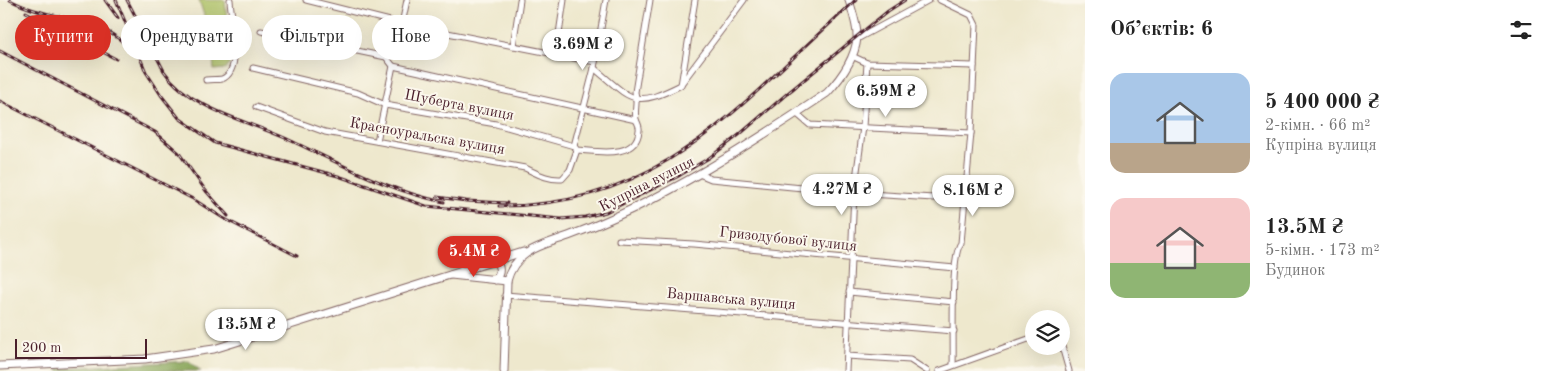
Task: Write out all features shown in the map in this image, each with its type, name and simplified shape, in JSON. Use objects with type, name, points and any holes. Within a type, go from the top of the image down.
[{"type":"main road","points":[[850,0],[857,39]]},
{"type":"main road","name":"Купріна вулиця","points":[[504,371],[505,295],[512,267],[520,256],[535,247],[614,219],[699,174],[796,113],[827,92],[843,74],[852,56],[857,39]]},
{"type":"main road","points":[[0,366],[145,359],[214,349],[535,247]]},
{"type":"main road","points":[[494,260],[499,264],[495,280]]},
{"type":"main road","points":[[448,275],[507,281]]},
{"type":"street","points":[[206,80],[223,79],[232,71],[235,56],[230,0]]},
{"type":"street","points":[[306,0],[372,16]]},
{"type":"street","points":[[404,15],[407,0]]},
{"type":"street","points":[[514,46],[520,0]]},
{"type":"street","points":[[556,54],[564,0]]},
{"type":"street","points":[[575,148],[596,62],[606,0]]},
{"type":"street","name":"Шуберта вулиця","points":[[253,68],[358,92],[385,104],[496,124],[575,148],[605,152],[628,148],[636,141],[639,130],[636,120],[637,100],[635,92],[650,0]]},
{"type":"street","points":[[680,85],[695,0]]},
{"type":"street","points":[[594,68],[624,94],[637,100],[661,95],[680,85],[744,0]]},
{"type":"street","points":[[857,39],[929,0]]},
{"type":"street","points":[[940,0],[971,15],[976,25],[971,133],[961,243],[957,247],[955,268],[953,365]]},
{"type":"street","points":[[261,31],[372,54]]},
{"type":"street","points":[[449,33],[596,62]]},
{"type":"street","points":[[852,56],[867,62],[974,66]]},
{"type":"street","points":[[388,60],[393,66],[636,120]]},
{"type":"street","points":[[846,371],[854,194],[863,127],[867,62]]},
{"type":"street","points":[[378,141],[393,66]]},
{"type":"street","name":"Красноуральска вулиця","points":[[256,107],[325,132],[526,168],[540,176],[555,180],[562,179],[570,170],[575,148]]},
{"type":"street","points":[[796,113],[810,125],[971,133]]},
{"type":"street","points":[[699,174],[711,179],[854,194],[965,200]]},
{"type":"street","name":"Гризодубової вулиця","points":[[619,240],[694,244],[955,268]]},
{"type":"street","points":[[849,292],[954,302]]},
{"type":"street","name":"Варшавська вулиця","points":[[505,295],[688,308],[954,331]]},
{"type":"street","points":[[939,371],[1025,340]]},
{"type":"street","points":[[1064,355],[1069,371]]},
{"type":"street","points":[[846,356],[910,360],[927,371]]},
{"type":"green space","points":[[199,0],[225,0],[226,15],[204,15]]},
{"type":"green space","points":[[213,60],[231,60],[225,69],[214,70]]},
{"type":"green space","points":[[189,361],[201,371],[58,371],[59,368]]},
{"type":"railway","points":[[10,0],[42,12],[91,25],[107,31],[121,40]]},
{"type":"railway","points":[[105,0],[118,18]]},
{"type":"railway","points":[[116,0],[146,72],[161,95],[179,118],[215,143],[338,176],[426,206],[561,219],[585,217],[606,212],[677,177],[709,158],[888,11],[905,0]]},
{"type":"railway","points":[[127,0],[164,71],[188,95],[219,112],[285,138],[383,183],[403,191],[444,202]]},
{"type":"railway","points":[[499,206],[558,201],[609,188],[655,167],[697,140],[737,109],[856,0]]},
{"type":"railway","points":[[26,12],[116,59]]},
{"type":"railway","points":[[0,51],[155,132],[179,153],[206,191],[228,216]]},
{"type":"railway","points":[[0,101],[193,199],[223,218],[297,256]]},
{"type":"railway","points":[[437,197],[466,201],[507,203]]}]
